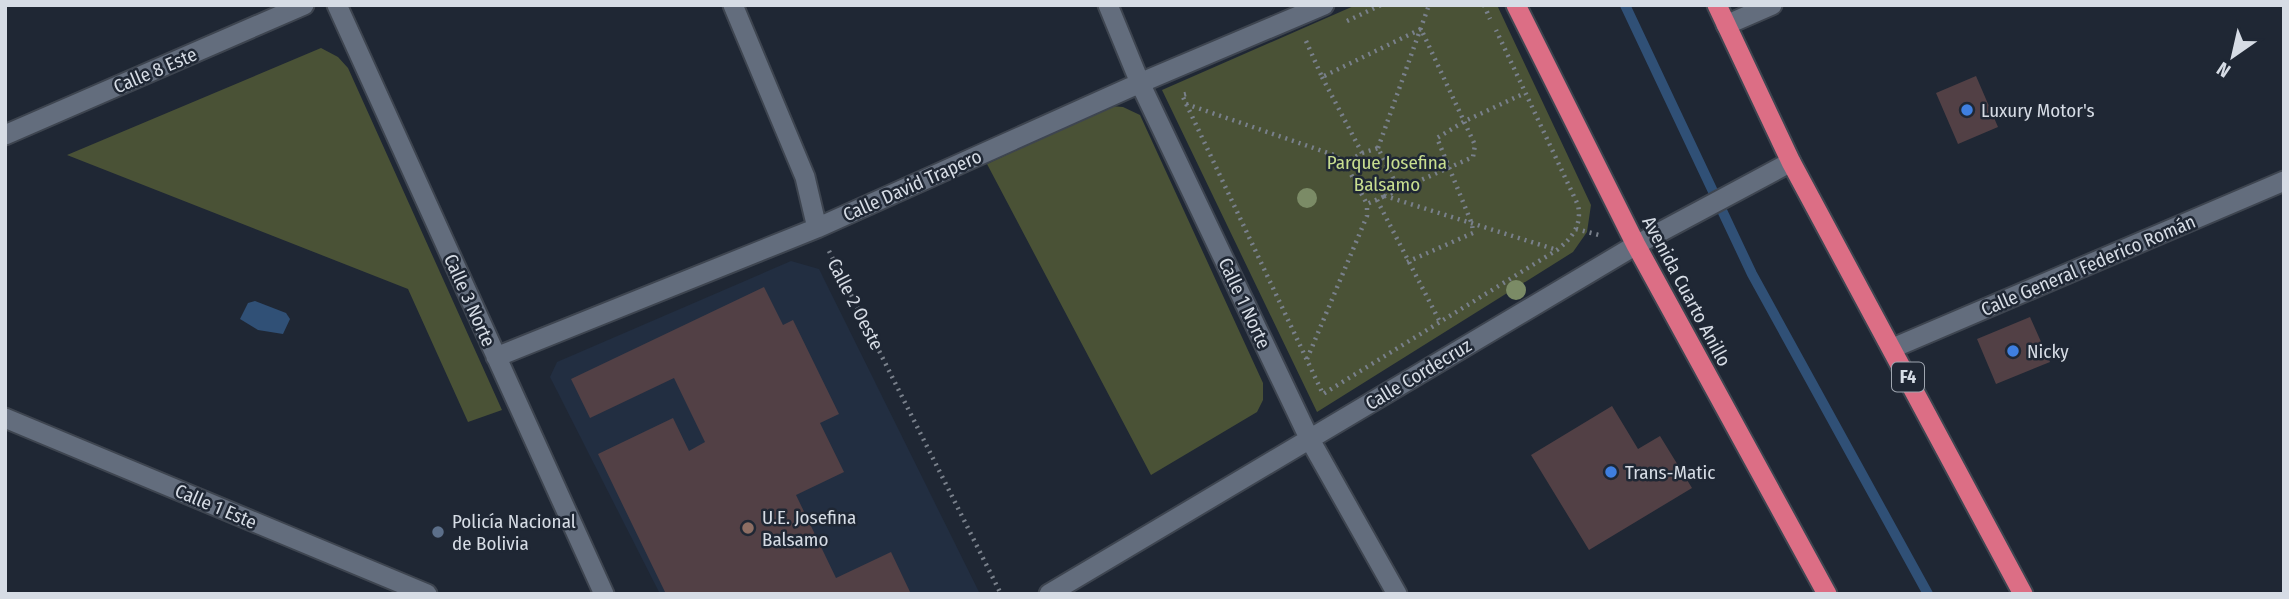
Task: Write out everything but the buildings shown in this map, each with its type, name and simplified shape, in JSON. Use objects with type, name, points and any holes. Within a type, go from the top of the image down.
[{"type":"highway","name":"Avenida Cuarto Anillo","points":[[1516,5],[1636,246],[1827,594]]},
{"type":"highway","name":"F4","points":[[1717,5],[1791,162],[1893,348],[2022,594]]},
{"type":"street","name":"Calle 8 Este","points":[[5,135],[304,5]]},
{"type":"street","name":"Calle 3 Norte","points":[[337,5],[604,594]]},
{"type":"street","points":[[733,5],[805,177],[817,228]]},
{"type":"street","name":"Calle 1 Norte","points":[[1108,5],[1140,83],[1309,439],[1397,594]]},
{"type":"street","name":"Calle David Trapero","points":[[496,357],[817,228],[1140,83],[1324,5]]},
{"type":"street","points":[[1726,24],[1772,5]]},
{"type":"street","name":"Calle Cordecruz","points":[[1049,594],[1636,246],[1791,162]]},
{"type":"street","name":"Calle General Federico Román","points":[[1893,348],[2284,181]]},
{"type":"street","name":"Calle 1 Este","points":[[5,418],[415,591]]},
{"type":"path","points":[[1343,22],[1381,5]]},
{"type":"path","points":[[1399,190],[1378,148],[1429,5]]},
{"type":"path","points":[[1195,90],[1182,95],[1323,394],[1558,250],[1570,240],[1576,229],[1580,218],[1578,205],[1484,5]]},
{"type":"path","points":[[1322,77],[1421,29]]},
{"type":"path","points":[[1367,204],[1473,157],[1475,145],[1421,29]]},
{"type":"path","points":[[1293,45],[1306,40],[1362,153]]},
{"type":"path","points":[[1407,262],[1473,233],[1472,224],[1437,138],[1465,121],[1525,93]]},
{"type":"path","points":[[1186,104],[1334,155],[1345,163],[1367,204],[1367,216],[1307,359]]},
{"type":"path","points":[[1345,163],[1378,148]]},
{"type":"path","points":[[1385,196],[1558,250]]},
{"type":"path","points":[[1377,200],[1440,322]]},
{"type":"path","name":"Calle 2 Oeste","points":[[817,228],[1001,594]]},
{"type":"shaded area","points":[[791,261],[819,269],[980,594],[660,594],[550,377],[557,362]]},
{"type":"green space","name":"Parque Josefina Balsamo","points":[[1356,5],[1497,5],[1591,205],[1587,232],[1573,252],[1317,412],[1162,90]]},
{"type":"green space","points":[[321,48],[338,57],[348,68],[502,410],[468,422],[408,289],[67,155]]},
{"type":"green space","points":[[1111,106],[1123,107],[1140,115],[1263,383],[1263,400],[1257,412],[1151,475],[987,164]]},
{"type":"water","points":[[255,301],[286,313],[290,319],[283,334],[258,330],[240,319],[248,303]]},
{"type":"waterway","points":[[1625,5],[1752,274],[1928,594]]},
{"type":"place","name":"Luxury Motor's","points":[[1967,110]]},
{"type":"place","name":"Nicky","points":[[2013,351]]},
{"type":"place","name":"Trans-Matic","points":[[1611,472]]},
{"type":"place","name":"U.E. Josefina Balsamo","points":[[748,528]]},
{"type":"place","name":"Policía Nacional de Bolivia","points":[[438,532]]}]
